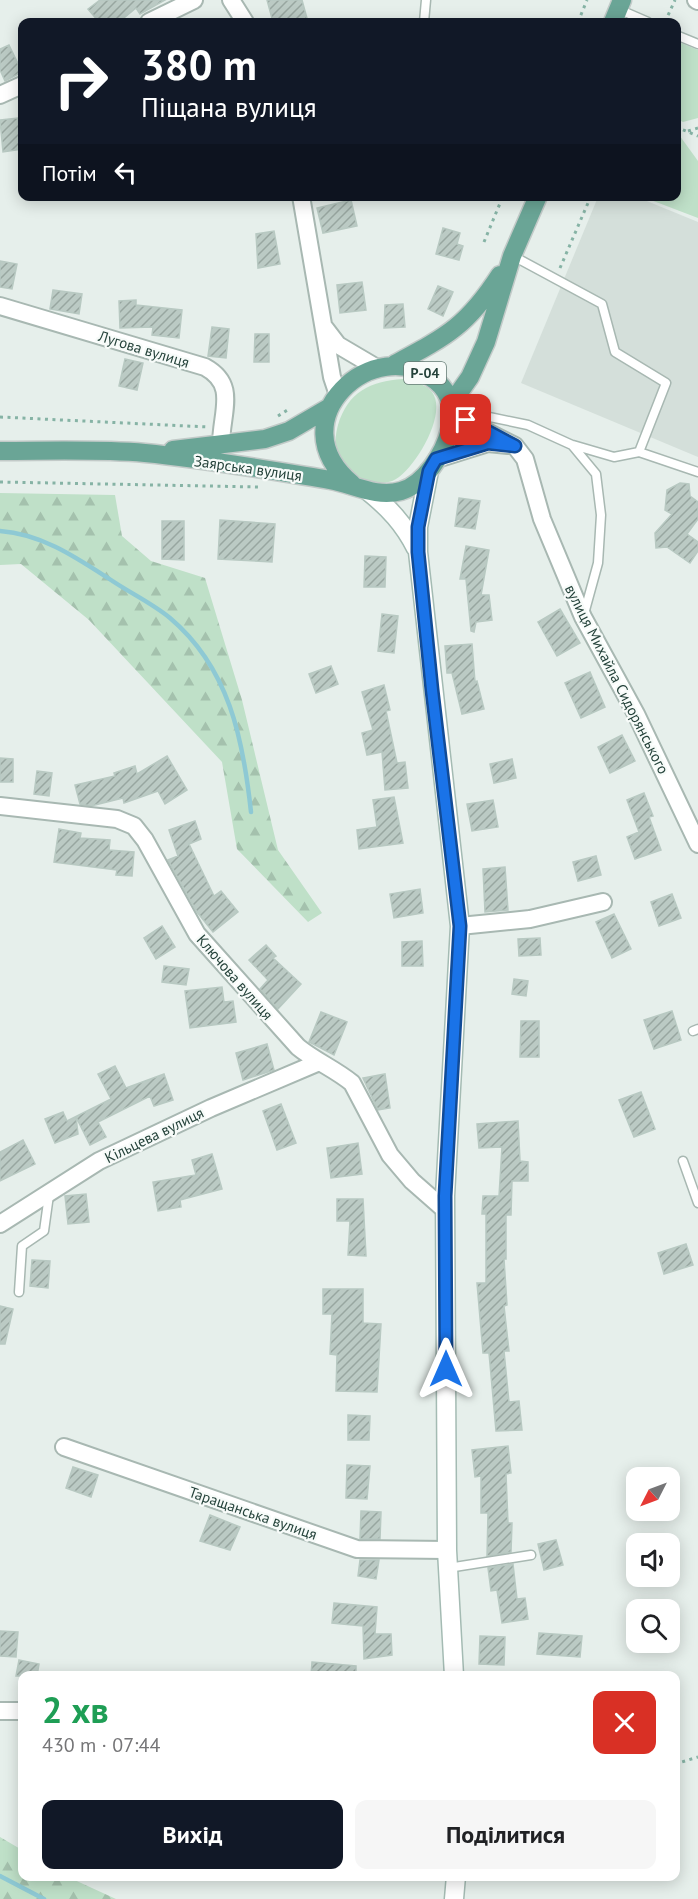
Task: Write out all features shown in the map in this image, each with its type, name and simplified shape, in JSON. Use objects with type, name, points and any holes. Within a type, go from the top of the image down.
[{"type":"main road","name":"Р-04","points":[[360,488],[401,491],[415,484],[433,465],[445,444],[452,410],[486,342],[512,256],[536,201]]},
{"type":"main road","name":"Р-04","points":[[334,401],[361,376],[377,368],[395,364],[442,338],[465,321],[484,300],[512,256]]},
{"type":"main road","name":"Р-04","points":[[395,364],[425,373],[438,382],[452,410]]},
{"type":"main road","name":"Заярська вулиця","points":[[144,453],[221,436],[265,439],[289,431],[334,401]]},
{"type":"main road","points":[[334,401],[324,428],[326,450],[341,475],[406,527],[418,552]]},
{"type":"main road","name":"Заярська вулиця","points":[[0,451],[144,453],[261,468],[360,488]]},
{"type":"main road","points":[[433,465],[419,518],[418,552],[460,926],[445,1210],[447,1559],[454,1671]]},
{"type":"main road","points":[[454,1899],[456,1881]]},
{"type":"street","points":[[157,18],[194,0]]},
{"type":"street","points":[[231,0],[242,18]]},
{"type":"street","points":[[0,95],[18,87]]},
{"type":"street","points":[[302,201],[325,327],[334,401]]},
{"type":"street","name":"Лугова вулиця","points":[[0,306],[205,367],[218,374],[224,382],[225,394],[221,436]]},
{"type":"street","points":[[325,327],[338,345],[377,368]]},
{"type":"street","points":[[452,410],[515,446]]},
{"type":"street","points":[[433,465],[488,443],[515,446]]},
{"type":"street","name":"вулиця Михайла Сидорянського","points":[[515,446],[525,459],[542,519],[583,617],[636,714],[698,844]]},
{"type":"street","name":"Ключова вулиця","points":[[0,806],[117,819],[134,826],[145,840],[197,934],[253,1000],[298,1047],[317,1063],[342,1075],[352,1083],[390,1155],[412,1181],[445,1210]]},
{"type":"street","points":[[460,926],[530,920],[603,902]]},
{"type":"street","name":"Кільцева вулиця","points":[[0,1224],[99,1161],[211,1108],[317,1063]]},
{"type":"street","name":"Таращанська вулиця","points":[[64,1447],[357,1549],[447,1559]]},
{"type":"street","points":[[0,1711],[18,1711]]},
{"type":"lane","points":[[424,18],[426,0]]},
{"type":"lane","points":[[618,11],[637,18]]},
{"type":"lane","points":[[681,37],[698,44]]},
{"type":"lane","points":[[512,256],[602,304],[615,352],[666,383],[639,452]]},
{"type":"lane","points":[[452,410],[528,425],[572,445],[614,458],[639,452],[698,472]]},
{"type":"lane","points":[[572,445],[596,474],[601,515],[598,563],[583,617]]},
{"type":"lane","points":[[683,1161],[698,1203]]},
{"type":"lane","points":[[19,1292],[22,1246],[44,1231],[49,1194]]},
{"type":"lane","points":[[447,1559],[531,1555]]},
{"type":"path","points":[[580,18],[587,0]]},
{"type":"path","points":[[667,18],[675,0]]},
{"type":"path","points":[[686,131],[698,128]]},
{"type":"path","points":[[681,129],[698,136]]},
{"type":"path","points":[[484,242],[502,201]]},
{"type":"path","points":[[555,280],[589,201]]},
{"type":"path","points":[[273,419],[289,409]]},
{"type":"path","points":[[0,417],[43,417],[166,427],[221,436]]},
{"type":"path","points":[[0,482],[269,487]]},
{"type":"path","points":[[680,1762],[698,1757]]},
{"type":"shaded area","points":[[596,201],[647,201],[698,222],[698,457],[521,383]]},
{"type":"green space","points":[[681,43],[698,50],[698,118],[681,121]]},
{"type":"green space","points":[[681,138],[698,161],[698,218],[653,201],[681,201]]},
{"type":"green space","points":[[403,379],[426,387],[432,392],[436,401],[436,413],[428,439],[404,473],[396,479],[380,483],[361,478],[342,460],[336,449],[335,442],[342,414],[354,396],[362,390],[380,382]]},
{"type":"green space","points":[[0,493],[115,495],[122,536],[151,561],[205,578],[242,700],[278,850],[322,913],[308,922],[237,849],[222,762],[89,620],[21,564],[0,565]]},
{"type":"green space","points":[[0,1837],[18,1848],[18,1881],[77,1881],[116,1899],[0,1899]]},
{"type":"building","points":[[100,0],[165,0],[140,14],[136,8],[124,18],[96,18],[88,9]]},
{"type":"building","points":[[267,0],[302,0],[307,18],[272,18]]},
{"type":"building","points":[[9,45],[18,64],[18,74],[5,81],[0,70],[0,49]]},
{"type":"building","points":[[18,118],[18,150],[3,152],[0,120]]},
{"type":"building","points":[[351,201],[357,226],[323,233],[317,208]]},
{"type":"building","points":[[443,228],[460,233],[457,244],[463,246],[459,260],[436,254]]},
{"type":"building","points":[[274,231],[280,264],[258,268],[256,234]]},
{"type":"building","points":[[0,261],[17,264],[12,289],[0,287]]},
{"type":"building","points":[[362,282],[366,310],[340,313],[337,285]]},
{"type":"building","points":[[438,286],[453,292],[443,316],[428,309]]},
{"type":"building","points":[[53,290],[82,294],[79,314],[50,309]]},
{"type":"building","points":[[136,300],[136,305],[182,310],[179,338],[152,335],[153,327],[120,328],[119,301]]},
{"type":"building","points":[[403,304],[405,327],[384,328],[385,305]]},
{"type":"building","points":[[212,327],[229,329],[226,358],[208,356]]},
{"type":"building","points":[[255,334],[269,334],[269,362],[254,362]]},
{"type":"building","points":[[125,359],[143,363],[137,390],[119,386]]},
{"type":"building","points":[[680,483],[689,484],[690,496],[698,502],[698,519],[687,534],[698,542],[698,551],[690,563],[667,547],[656,548],[655,533],[672,514],[665,510],[667,490]]},
{"type":"building","points":[[459,498],[480,501],[475,529],[455,526]]},
{"type":"building","points":[[220,520],[275,524],[272,562],[218,559]]},
{"type":"building","points":[[162,521],[184,521],[184,560],[162,559]]},
{"type":"building","points":[[466,546],[489,550],[481,595],[489,595],[492,620],[476,622],[474,632],[471,631],[466,579],[460,579]]},
{"type":"building","points":[[365,556],[386,557],[385,587],[364,587]]},
{"type":"building","points":[[560,609],[580,643],[557,656],[538,622]]},
{"type":"building","points":[[382,614],[398,616],[394,653],[378,651]]},
{"type":"building","points":[[472,644],[475,682],[477,681],[484,709],[462,714],[452,673],[447,673],[445,646]]},
{"type":"building","points":[[331,666],[338,684],[316,693],[309,674]]},
{"type":"building","points":[[590,672],[605,707],[581,718],[565,683]]},
{"type":"building","points":[[384,685],[390,710],[386,711],[397,763],[405,762],[408,788],[385,790],[382,752],[367,755],[362,733],[373,730],[362,692]]},
{"type":"building","points":[[622,735],[635,761],[610,773],[598,747]]},
{"type":"building","points":[[167,756],[187,790],[165,804],[158,791],[124,803],[123,798],[91,806],[80,804],[75,785],[115,776],[114,773],[135,766],[137,774]]},
{"type":"building","points":[[0,758],[13,759],[13,782],[0,782]]},
{"type":"building","points":[[512,759],[516,778],[494,783],[490,764]]},
{"type":"building","points":[[37,771],[52,773],[49,796],[34,794]]},
{"type":"building","points":[[644,793],[653,816],[649,817],[661,850],[635,859],[627,837],[639,832],[627,800]]},
{"type":"building","points":[[394,797],[403,843],[359,849],[357,830],[377,827],[373,800]]},
{"type":"building","points":[[493,800],[498,827],[472,831],[467,804]]},
{"type":"building","points":[[195,821],[201,839],[189,844],[214,896],[221,891],[238,912],[213,932],[197,912],[168,860],[178,856],[169,830]]},
{"type":"building","points":[[59,829],[81,833],[80,838],[110,840],[109,850],[134,852],[132,876],[116,875],[117,870],[54,862]]},
{"type":"building","points":[[596,856],[601,875],[578,881],[573,862]]},
{"type":"building","points":[[505,867],[508,910],[485,912],[483,869]]},
{"type":"building","points":[[420,889],[423,913],[394,918],[390,894]]},
{"type":"building","points":[[672,894],[681,918],[659,926],[651,902]]},
{"type":"building","points":[[614,914],[631,949],[612,958],[596,922]]},
{"type":"building","points":[[162,926],[175,947],[156,959],[144,938]]},
{"type":"building","points":[[540,938],[541,955],[519,956],[518,939]]},
{"type":"building","points":[[422,941],[423,966],[402,966],[402,942]]},
{"type":"building","points":[[266,945],[276,956],[273,958],[301,984],[278,1009],[260,989],[268,980],[249,960]]},
{"type":"building","points":[[164,966],[189,969],[186,985],[162,982]]},
{"type":"building","points":[[514,979],[528,981],[526,996],[512,994]]},
{"type":"building","points":[[222,987],[224,1002],[233,1001],[236,1022],[190,1028],[185,991]]},
{"type":"building","points":[[672,1011],[681,1040],[654,1049],[644,1020]]},
{"type":"building","points":[[321,1012],[347,1022],[334,1055],[309,1042]]},
{"type":"building","points":[[521,1021],[539,1021],[539,1057],[520,1057]]},
{"type":"building","points":[[267,1044],[274,1070],[243,1080],[236,1053]]},
{"type":"building","points":[[115,1066],[126,1088],[164,1074],[173,1100],[154,1106],[150,1096],[98,1122],[106,1137],[90,1145],[76,1117],[78,1134],[55,1143],[45,1119],[63,1112],[67,1121],[111,1099],[98,1074]]},
{"type":"building","points":[[385,1074],[390,1108],[378,1110],[363,1078]]},
{"type":"building","points":[[641,1092],[655,1129],[634,1137],[619,1100]]},
{"type":"building","points":[[281,1104],[296,1143],[277,1150],[263,1111]]},
{"type":"building","points":[[518,1121],[520,1161],[528,1162],[528,1181],[512,1181],[511,1215],[506,1215],[506,1259],[504,1259],[507,1305],[504,1306],[509,1351],[504,1351],[509,1402],[519,1401],[522,1430],[496,1431],[489,1353],[483,1353],[477,1283],[486,1283],[486,1214],[482,1214],[483,1196],[499,1196],[502,1147],[479,1148],[477,1124]]},
{"type":"building","points":[[23,1140],[35,1164],[0,1181],[0,1152]]},
{"type":"building","points":[[358,1143],[362,1174],[331,1178],[327,1148]]},
{"type":"building","points":[[212,1154],[222,1189],[180,1200],[181,1207],[158,1211],[153,1182],[196,1175],[192,1160]]},
{"type":"building","points":[[86,1194],[89,1222],[68,1224],[65,1196]]},
{"type":"building","points":[[337,1199],[363,1199],[366,1256],[348,1255],[350,1221],[337,1221]]},
{"type":"building","points":[[686,1244],[693,1265],[664,1274],[658,1253]]},
{"type":"building","points":[[32,1260],[50,1261],[48,1288],[30,1286]]},
{"type":"building","points":[[323,1289],[363,1289],[363,1323],[381,1324],[377,1392],[336,1391],[337,1355],[330,1354],[332,1314],[323,1314]]},
{"type":"building","points":[[0,1306],[13,1309],[5,1344],[0,1344]]},
{"type":"building","points":[[348,1415],[370,1416],[369,1440],[348,1440]]},
{"type":"building","points":[[508,1446],[511,1473],[506,1474],[508,1523],[512,1523],[511,1552],[487,1556],[488,1513],[481,1513],[481,1476],[475,1477],[472,1450]]},
{"type":"building","points":[[347,1465],[370,1466],[367,1499],[346,1498]]},
{"type":"building","points":[[73,1467],[98,1475],[91,1497],[66,1488]]},
{"type":"building","points":[[361,1511],[381,1512],[380,1539],[360,1539]]},
{"type":"building","points":[[210,1515],[240,1527],[230,1550],[200,1541]]},
{"type":"building","points":[[556,1540],[563,1565],[544,1570],[538,1544]]},
{"type":"building","points":[[360,1560],[379,1560],[376,1579],[358,1576]]},
{"type":"building","points":[[513,1564],[517,1599],[525,1598],[528,1619],[502,1623],[497,1590],[491,1591],[488,1568]]},
{"type":"building","points":[[334,1603],[377,1607],[375,1634],[391,1634],[392,1655],[364,1659],[363,1626],[332,1623]]},
{"type":"building","points":[[0,1631],[18,1632],[16,1657],[0,1656]]},
{"type":"building","points":[[539,1633],[582,1636],[580,1657],[537,1654]]},
{"type":"building","points":[[480,1636],[505,1637],[504,1665],[479,1664]]},
{"type":"building","points":[[19,1660],[39,1664],[38,1671],[18,1671],[18,1676],[16,1676]]},
{"type":"building","points":[[312,1662],[356,1666],[356,1671],[311,1671]]},
{"type":"waterway","points":[[0,531],[43,541],[70,554],[148,602],[170,618],[190,638],[206,659],[230,706],[243,758],[251,812]]},
{"type":"waterway","points":[[0,1876],[44,1899]]},
{"type":"route","points":[[446,1369],[445,1196],[460,926],[432,690],[418,552],[418,527],[429,471],[436,459],[488,443],[515,446],[466,420]]}]
